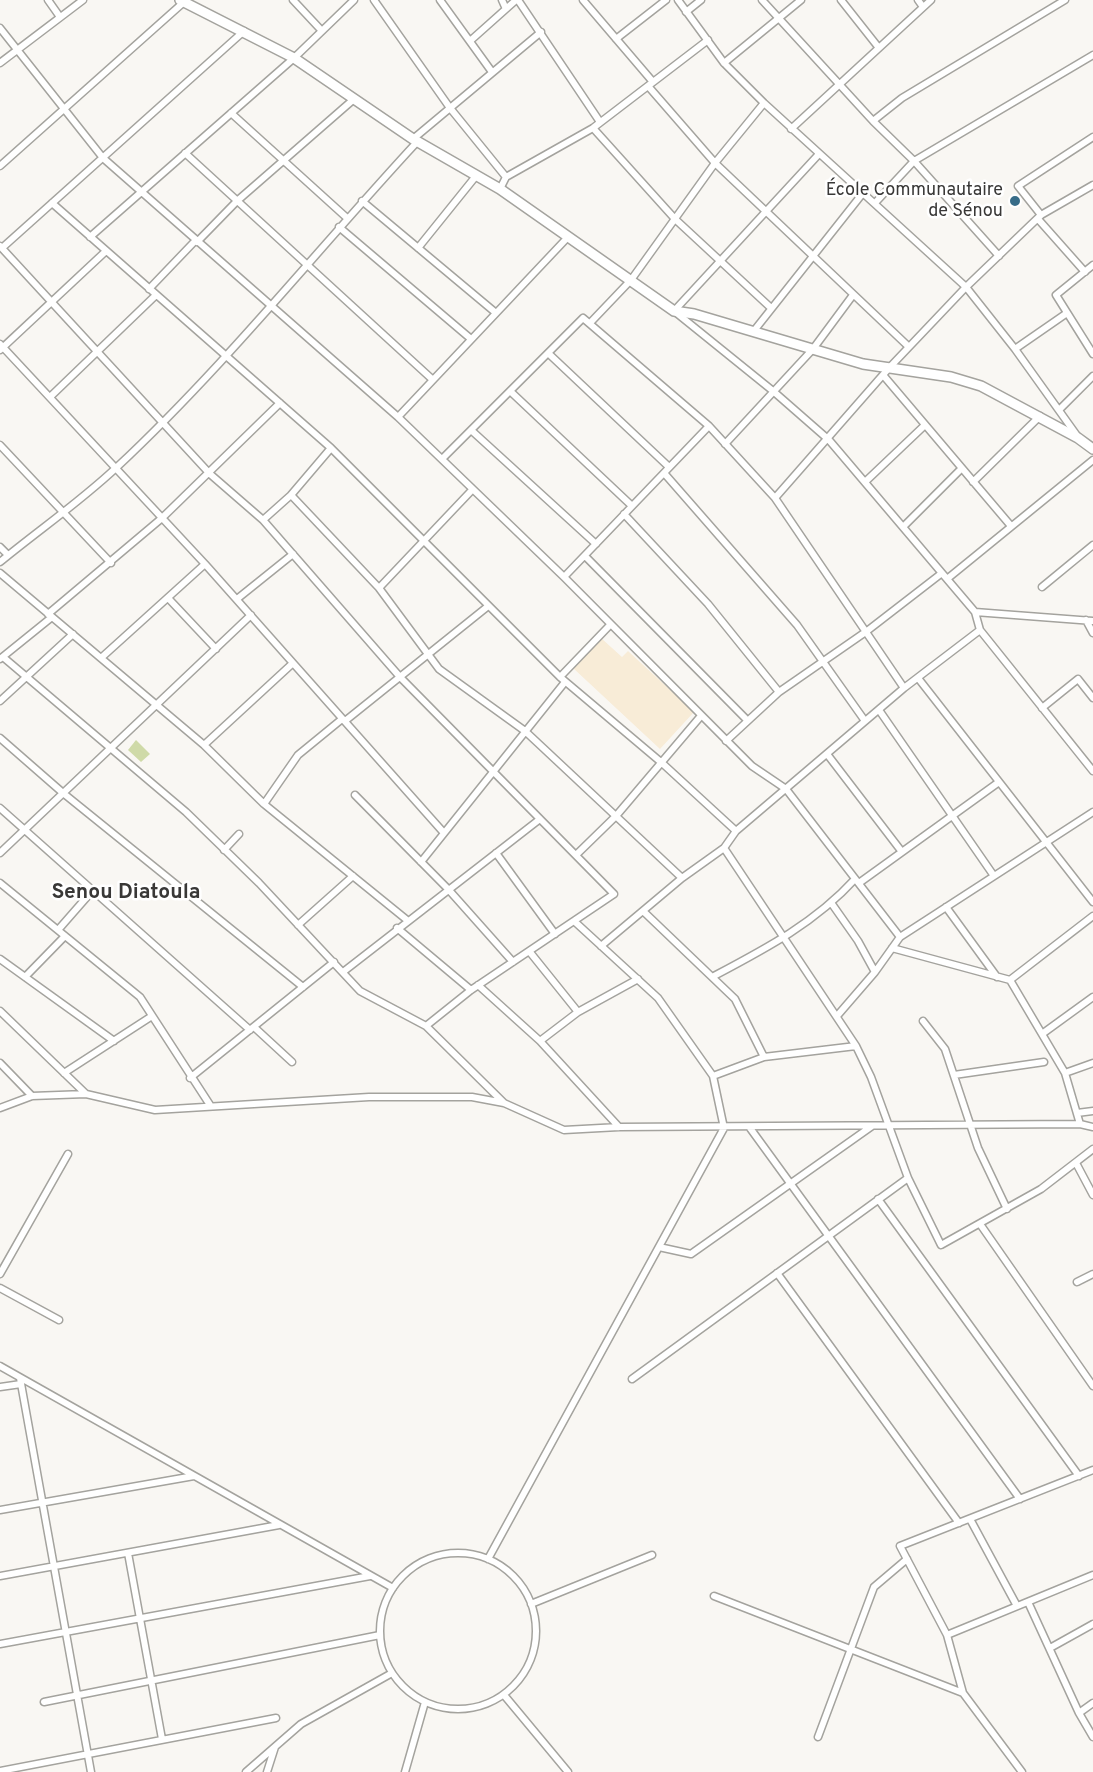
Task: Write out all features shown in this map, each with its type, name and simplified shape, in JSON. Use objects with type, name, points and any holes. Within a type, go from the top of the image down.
[{"type":"street","points":[[48,0],[60,17]]},
{"type":"street","points":[[0,63],[83,0]]},
{"type":"street","points":[[293,0],[322,31]]},
{"type":"street","points":[[90,237],[294,58],[354,0]]},
{"type":"street","points":[[374,0],[450,108],[506,177]]},
{"type":"street","points":[[440,0],[492,72]]},
{"type":"street","points":[[501,0],[506,9]]},
{"type":"street","points":[[470,41],[517,0],[541,32],[600,122]]},
{"type":"street","points":[[583,0],[715,163],[909,348]]},
{"type":"street","points":[[616,39],[666,0]]},
{"type":"street","points":[[678,0],[724,63],[764,103],[966,287],[1015,348],[1078,438]]},
{"type":"street","points":[[686,12],[701,0]]},
{"type":"street","points":[[762,0],[777,20],[914,161],[999,256]]},
{"type":"street","points":[[724,63],[801,0]]},
{"type":"street","points":[[841,0],[879,48]]},
{"type":"street","points":[[918,0],[923,7]]},
{"type":"street","points":[[791,129],[931,0]]},
{"type":"street","points":[[873,121],[902,98],[1065,0]]},
{"type":"street","points":[[0,166],[182,1],[294,58],[415,141],[500,189],[631,280],[674,311],[773,391],[829,440],[975,612],[980,630],[1092,769]]},
{"type":"street","points":[[0,28],[103,158],[398,417],[564,577],[700,717],[752,766],[786,789],[900,937]]},
{"type":"street","points":[[244,32],[1,247],[210,474],[263,520],[400,677],[614,894],[478,985],[426,1026]]},
{"type":"street","points":[[0,562],[116,468],[226,356],[415,141],[450,108],[541,32]]},
{"type":"street","points":[[500,189],[506,177],[593,128],[708,40]]},
{"type":"street","points":[[875,204],[914,161],[1093,55]]},
{"type":"street","points":[[149,289],[237,201],[354,99]]},
{"type":"street","points":[[590,323],[631,280],[715,163],[764,103]]},
{"type":"street","points":[[231,113],[348,218]]},
{"type":"street","points":[[593,128],[675,219],[771,308]]},
{"type":"street","points":[[1084,272],[1018,186],[1093,137]]},
{"type":"street","points":[[185,153],[433,380]]},
{"type":"street","points":[[674,311],[819,154]]},
{"type":"street","points":[[418,248],[476,176]]},
{"type":"street","points":[[775,498],[829,440],[886,372],[966,287],[1040,217],[1093,185]]},
{"type":"street","points":[[753,332],[811,255],[862,193]]},
{"type":"street","points":[[362,201],[496,314]]},
{"type":"street","points":[[52,204],[331,448],[562,680],[662,763],[736,831]]},
{"type":"street","points":[[339,227],[471,339]]},
{"type":"street","points":[[398,417],[568,237]]},
{"type":"street","points":[[106,251],[1,347],[237,599],[444,833]]},
{"type":"street","points":[[1093,266],[1056,295],[1093,354]]},
{"type":"street","points":[[50,397],[156,295]]},
{"type":"street","points":[[725,444],[813,349],[853,295]]},
{"type":"street","points":[[674,311],[694,314],[886,372],[951,378],[981,386],[1040,416],[1093,449]]},
{"type":"street","points":[[1015,348],[1067,314]]},
{"type":"street","points":[[442,459],[584,318],[709,426],[775,498],[904,688]]},
{"type":"street","points":[[548,353],[667,470],[797,625],[865,721]]},
{"type":"street","points":[[886,372],[926,425],[1011,526]]},
{"type":"street","points":[[1059,409],[1093,376]]},
{"type":"street","points":[[510,391],[632,507]]},
{"type":"street","points":[[280,403],[210,474],[162,518],[1,658],[186,812],[360,991],[426,1026],[504,1103]]},
{"type":"street","points":[[973,482],[1040,416]]},
{"type":"street","points":[[865,482],[926,425]]},
{"type":"street","points":[[564,577],[709,426]]},
{"type":"street","points":[[471,430],[596,544]]},
{"type":"street","points":[[0,445],[111,563]]},
{"type":"street","points":[[263,520],[291,495],[331,448]]},
{"type":"street","points":[[726,741],[779,692],[944,576],[1093,460]]},
{"type":"street","points":[[903,527],[962,468]]},
{"type":"street","points":[[379,588],[472,490]]},
{"type":"street","points":[[291,495],[379,588],[439,669],[525,731],[682,878]]},
{"type":"street","points":[[624,514],[708,604],[779,692]]},
{"type":"street","points":[[1042,587],[1093,545]]},
{"type":"street","points":[[0,547],[8,555]]},
{"type":"street","points":[[237,599],[293,554]]},
{"type":"street","points":[[585,556],[747,720]]},
{"type":"street","points":[[101,658],[205,564]]},
{"type":"street","points":[[0,573],[204,745],[264,804],[407,920]]},
{"type":"street","points":[[168,598],[216,649]]},
{"type":"street","points":[[264,804],[298,755],[487,607]]},
{"type":"street","points":[[975,612],[1090,620],[1093,633]]},
{"type":"street","points":[[0,853],[251,615]]},
{"type":"street","points":[[421,862],[525,731],[562,680],[610,625]]},
{"type":"street","points":[[601,946],[682,878],[724,848],[736,831],[904,688],[980,630]]},
{"type":"street","points":[[0,701],[73,634]]},
{"type":"street","points":[[204,745],[293,663]]},
{"type":"street","points":[[918,678],[1093,902]]},
{"type":"street","points":[[1042,708],[1078,679],[1093,698]]},
{"type":"street","points":[[879,710],[994,876]]},
{"type":"street","points":[[576,855],[616,816],[700,717]]},
{"type":"street","points":[[0,738],[63,793],[303,987]]},
{"type":"street","points":[[827,754],[902,852]]},
{"type":"street","points":[[712,977],[784,939],[832,904],[857,881],[902,852],[999,782]]},
{"type":"street","points":[[355,795],[448,889],[513,962]]},
{"type":"street","points":[[0,808],[292,1062]]},
{"type":"street","points":[[837,1017],[875,972],[900,937],[1093,812]]},
{"type":"street","points":[[343,972],[407,920],[540,819]]},
{"type":"street","points":[[224,850],[239,834]]},
{"type":"street","points":[[724,848],[856,1046],[871,1077],[908,1178],[941,1245],[1041,1189],[1093,1149]]},
{"type":"street","points":[[496,853],[555,934]]},
{"type":"street","points":[[298,925],[353,876]]},
{"type":"street","points":[[0,883],[140,997],[190,1078],[210,1105]]},
{"type":"street","points":[[58,930],[93,890]]},
{"type":"street","points":[[832,904],[858,941],[875,972]]},
{"type":"street","points":[[946,907],[997,976]]},
{"type":"street","points":[[642,911],[735,999],[764,1058]]},
{"type":"street","points":[[1011,980],[1093,916]]},
{"type":"street","points":[[488,1559],[724,1128],[713,1076],[658,998],[573,921]]},
{"type":"street","points":[[397,928],[471,990]]},
{"type":"street","points":[[25,976],[65,936]]},
{"type":"street","points":[[892,948],[1011,980],[1065,1073],[1080,1124]]},
{"type":"street","points":[[529,951],[578,1012]]},
{"type":"street","points":[[0,959],[114,1041]]},
{"type":"street","points":[[190,1078],[334,962]]},
{"type":"street","points":[[540,1041],[578,1012],[638,979]]},
{"type":"street","points":[[478,985],[540,1041],[619,1127]]},
{"type":"street","points":[[1042,1034],[1093,997]]},
{"type":"street","points":[[0,1011],[86,1094]]},
{"type":"street","points":[[64,1073],[152,1016]]},
{"type":"street","points":[[923,1021],[945,1049],[970,1125],[1007,1209]]},
{"type":"street","points":[[713,1076],[764,1058],[856,1046]]},
{"type":"street","points":[[954,1076],[1044,1062]]},
{"type":"street","points":[[0,1063],[32,1096]]},
{"type":"street","points":[[1065,1073],[1093,1063]]},
{"type":"street","points":[[0,1108],[32,1096],[86,1094],[154,1110],[369,1097],[472,1097],[504,1103],[564,1130],[619,1127],[750,1128],[1080,1124],[1093,1127]]},
{"type":"street","points":[[1077,1113],[1093,1111]]},
{"type":"street","points":[[659,1246],[691,1254],[873,1126]]},
{"type":"street","points":[[750,1128],[1020,1499]]},
{"type":"street","points":[[0,1274],[68,1154]]},
{"type":"street","points":[[1076,1163],[1093,1195]]},
{"type":"street","points":[[632,1379],[908,1178]]},
{"type":"street","points":[[878,1199],[1079,1476]]},
{"type":"street","points":[[980,1224],[1093,1386]]},
{"type":"street","points":[[777,1273],[959,1523]]},
{"type":"street","points":[[1077,1282],[1093,1274]]},
{"type":"street","points":[[0,1288],[59,1320]]},
{"type":"street","points":[[0,1366],[21,1381],[393,1588]]},
{"type":"street","points":[[0,1387],[21,1381]]},
{"type":"street","points":[[21,1381],[91,1772]]},
{"type":"street","points":[[1022,1772],[963,1693],[947,1635],[900,1546],[1093,1470]]},
{"type":"street","points":[[0,1510],[194,1476]]},
{"type":"street","points":[[970,1519],[1017,1606]]},
{"type":"street","points":[[0,1576],[280,1525]]},
{"type":"street","points":[[128,1553],[162,1739]]},
{"type":"street","points":[[459,1553],[488,1559],[512,1575],[531,1604],[536,1627],[532,1656],[524,1674],[504,1695],[486,1705],[467,1709],[448,1709],[425,1702],[404,1688],[392,1672],[384,1655],[380,1635],[384,1606],[393,1588],[413,1567],[439,1555],[459,1553]]},
{"type":"street","points":[[531,1604],[652,1555]]},
{"type":"street","points":[[818,1737],[874,1587],[907,1559]]},
{"type":"street","points":[[947,1635],[1093,1575]]},
{"type":"street","points":[[0,1644],[370,1576]]},
{"type":"street","points":[[714,1596],[963,1693]]},
{"type":"street","points":[[1028,1602],[1079,1713],[1093,1737]]},
{"type":"street","points":[[1050,1648],[1093,1624]]},
{"type":"street","points":[[44,1702],[380,1635]]},
{"type":"street","points":[[246,1772],[301,1724],[392,1672]]},
{"type":"street","points":[[504,1695],[568,1772]]},
{"type":"street","points":[[405,1772],[425,1702]]},
{"type":"street","points":[[1079,1713],[1093,1702]]},
{"type":"street","points":[[0,1771],[276,1718]]},
{"type":"street","points":[[267,1772],[275,1747]]},
{"type":"shaded area","points":[[601,638],[622,657],[628,651],[694,712],[660,749],[573,668]]},
{"type":"green space","points":[[136,740],[150,754],[141,762],[128,750]]},
{"type":"place","name":"École Communautaire de Sénou","points":[[1015,201]]},
{"type":"district","name":"Senou Diatoula","points":[[126,894]]}]
